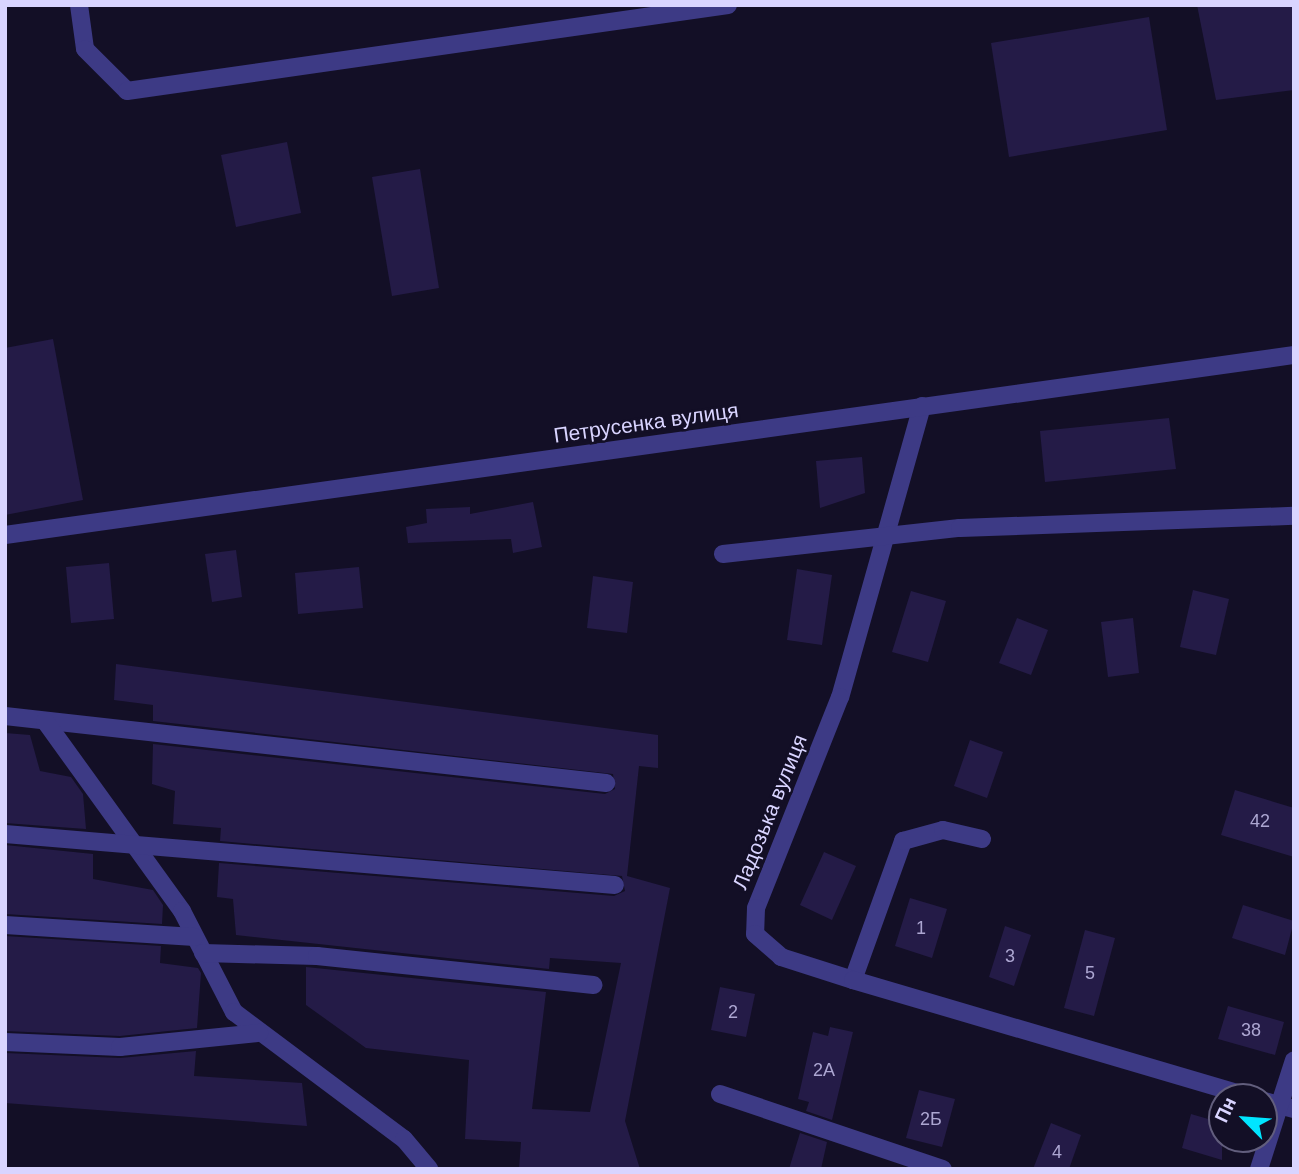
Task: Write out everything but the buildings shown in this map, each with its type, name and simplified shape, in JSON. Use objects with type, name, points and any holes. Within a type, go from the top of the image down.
[{"type":"street","points":[[79,5],[85,49],[127,92],[728,5]]},
{"type":"street","name":"Петрусенка вулиця","points":[[5,535],[1294,355]]},
{"type":"street","name":"Ладозька вулиця","points":[[922,406],[840,697],[756,908],[755,934],[781,957],[1208,1084]]},
{"type":"street","points":[[723,554],[960,528],[1294,516]]},
{"type":"street","points":[[5,716],[606,783]]},
{"type":"street","points":[[45,721],[138,847],[195,937],[234,1012],[404,1139],[429,1169]]},
{"type":"street","points":[[853,980],[903,841],[943,830],[982,839]]},
{"type":"street","points":[[5,834],[615,885]]},
{"type":"street","points":[[5,925],[195,937]]},
{"type":"street","points":[[203,953],[317,956],[593,985]]},
{"type":"street","points":[[5,1042],[120,1047],[259,1033]]},
{"type":"street","points":[[1259,1169],[1288,1108],[1294,1060]]},
{"type":"street","points":[[720,1094],[943,1169]]}]
